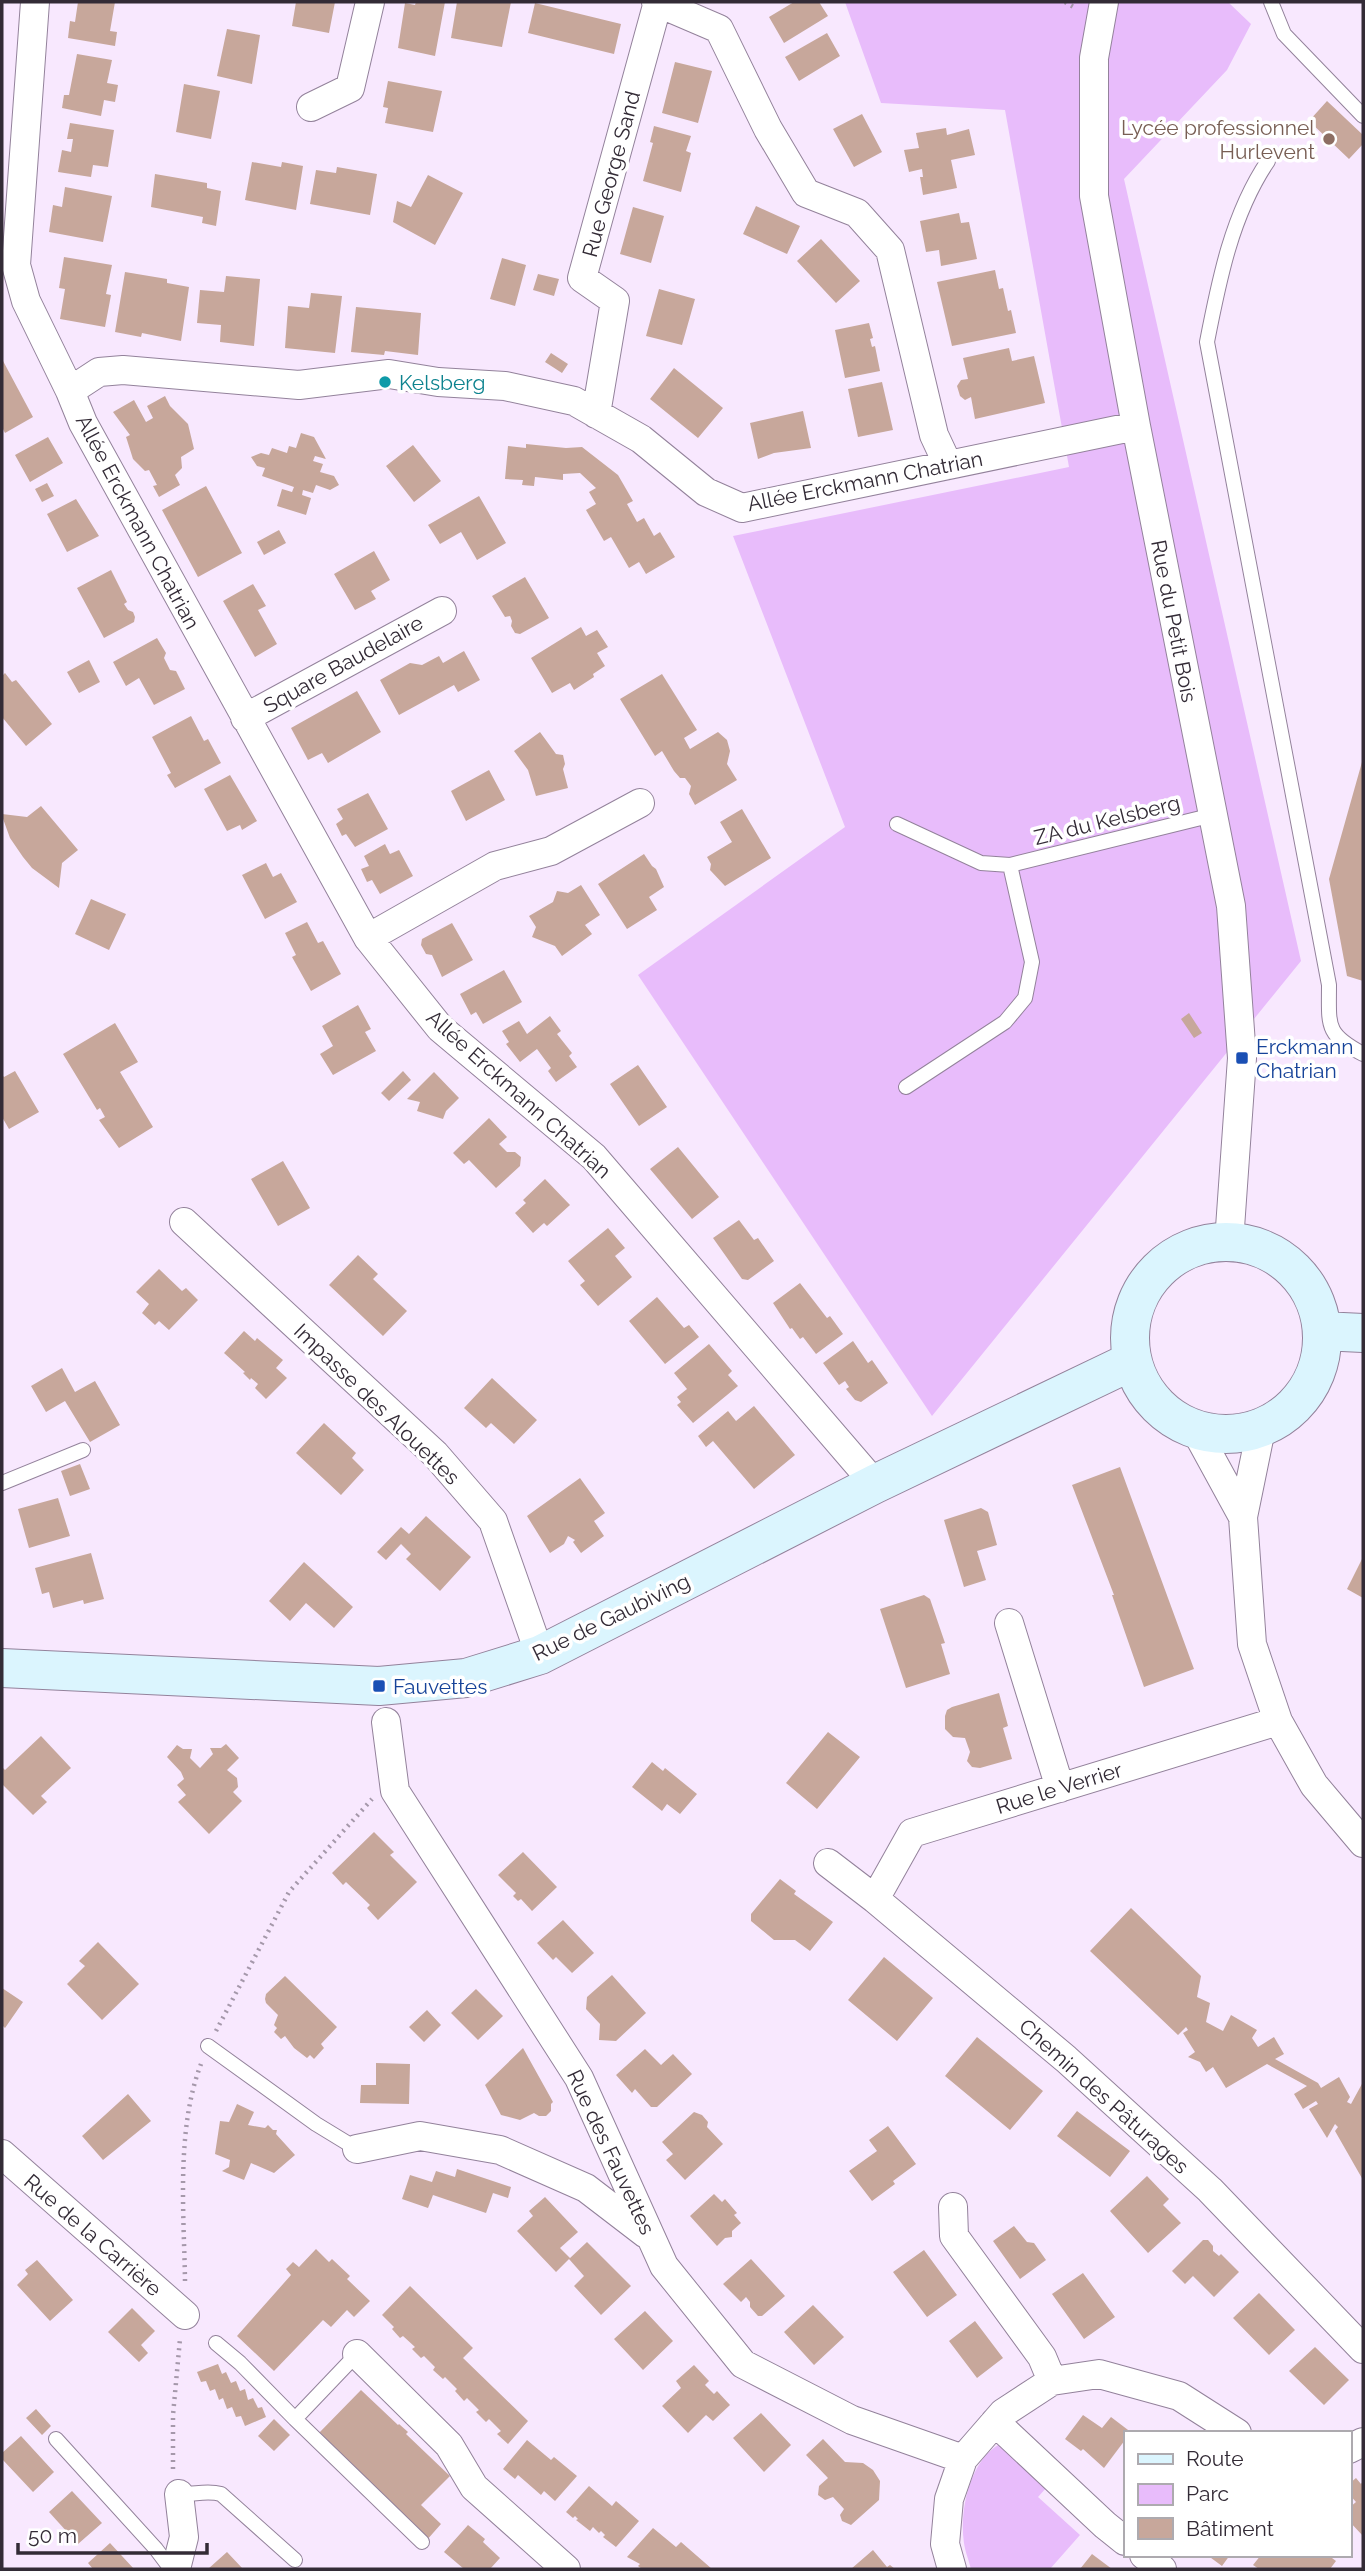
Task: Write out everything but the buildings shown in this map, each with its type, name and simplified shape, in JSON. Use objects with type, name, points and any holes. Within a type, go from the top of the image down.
[{"type":"main road","points":[[1229,1242],[1257,1247],[1282,1260],[1302,1279],[1316,1304],[1322,1331],[1320,1362],[1308,1390],[1287,1413],[1261,1429],[1229,1435],[1196,1431],[1168,1416],[1146,1392],[1132,1362],[1130,1332],[1136,1303],[1151,1278],[1173,1258],[1200,1245],[1229,1242]]},
{"type":"main road","points":[[1322,1331],[1363,1333]]},
{"type":"main road","name":"Rue de Gaubiving","points":[[2,1668],[379,1686],[466,1678],[540,1655],[875,1483],[1132,1362]]},
{"type":"street","points":[[34,2],[16,265],[26,301],[69,391]]},
{"type":"street","points":[[311,107],[350,89],[370,2]]},
{"type":"street","points":[[657,2],[719,29],[768,128],[806,192],[858,213],[890,250],[934,435],[948,465]]},
{"type":"street","name":"Rue George Sand","points":[[596,414],[615,301],[582,278],[657,2]]},
{"type":"street","name":"Rue du Petit Bois","points":[[1104,2],[1094,58],[1094,196],[1136,426],[1231,906],[1242,1058],[1229,1242]]},
{"type":"street","name":"Allée Erckmann Chatrian","points":[[875,1483],[594,1157],[440,1028],[368,938],[83,423],[69,391],[99,372],[123,370],[299,385],[389,374],[438,382],[505,386],[574,401],[640,439],[706,492],[742,508],[1136,426]]},
{"type":"street","name":"Square Baudelaire","points":[[245,718],[442,611]]},
{"type":"street","points":[[368,938],[495,866],[551,851],[640,803]]},
{"type":"street","name":"Impasse des Alouettes","points":[[184,1222],[435,1454],[493,1521],[540,1655]]},
{"type":"street","points":[[1261,1429],[1243,1517],[1252,1644],[1278,1721],[1314,1785],[1363,1843]]},
{"type":"street","points":[[1196,1431],[1243,1517]]},
{"type":"street","points":[[1009,1623],[1060,1788]]},
{"type":"street","name":"Rue le Verrier","points":[[875,1899],[912,1833],[1278,1721]]},
{"type":"street","name":"Rue des Fauvettes","points":[[386,1722],[395,1791],[579,2078],[664,2266],[743,2364],[852,2420],[963,2459]]},
{"type":"street","name":"Chemin des Pâturages","points":[[828,1863],[1066,2059],[1210,2190],[1363,2349]]},
{"type":"street","points":[[357,2149],[420,2136],[500,2150],[586,2188],[650,2237]]},
{"type":"street","name":"Rue de la Carrière","points":[[2,2154],[185,2315]]},
{"type":"street","points":[[953,2207],[954,2236],[1042,2357],[1052,2381]]},
{"type":"street","points":[[357,2354],[449,2445],[474,2487],[566,2569]]},
{"type":"street","points":[[952,2569],[945,2544],[949,2499],[963,2459],[1003,2413],[1052,2381],[1099,2374],[1179,2396],[1234,2431]]},
{"type":"street","points":[[995,2422],[1124,2540]]},
{"type":"street","points":[[173,2569],[184,2537],[179,2494]]},
{"type":"street","points":[[1147,2557],[1162,2569]]},
{"type":"lane","points":[[1271,2],[1284,34],[1363,116]]},
{"type":"lane","points":[[1268,161],[1250,187],[1220,274],[1207,342],[1329,985],[1329,1023],[1340,1042],[1363,1054]]},
{"type":"lane","name":"ZA du Kelsberg","points":[[897,824],[981,863],[1010,865],[1213,816]]},
{"type":"lane","name":"ZA du Kelsberg","points":[[906,1087],[1005,1022],[1025,998],[1032,962],[1010,865]]},
{"type":"lane","points":[[2,1483],[83,1450]]},
{"type":"lane","points":[[208,2046],[316,2124],[357,2149]]},
{"type":"lane","points":[[216,2343],[240,2363],[422,2542]]},
{"type":"lane","points":[[295,2419],[357,2354]]},
{"type":"lane","points":[[56,2439],[173,2569]]},
{"type":"lane","points":[[179,2494],[194,2495],[208,2491],[221,2494],[295,2560]]},
{"type":"path","points":[[179,2494],[172,2464],[173,2415],[177,2348],[185,2315],[185,2137],[196,2076],[208,2046],[289,1892],[381,1789],[394,1780]]},
{"type":"green space","points":[[845,2],[1228,2],[1251,24],[1227,70],[1124,179],[1301,961],[932,1416],[638,975],[845,827],[733,536],[1069,467],[1005,110],[881,103]]},
{"type":"green space","points":[[1000,2444],[1047,2487],[1038,2497],[1080,2535],[1050,2569],[971,2569],[963,2530],[965,2502],[981,2462]]},
{"type":"place","name":"Lycée professionnel Hurlevent","points":[[1329,139]]},
{"type":"place","name":"Kelsberg","points":[[385,382]]},
{"type":"place","name":"Erckmann Chatrian","points":[[1242,1058]]},
{"type":"place","name":"Fauvettes","points":[[379,1686]]}]
